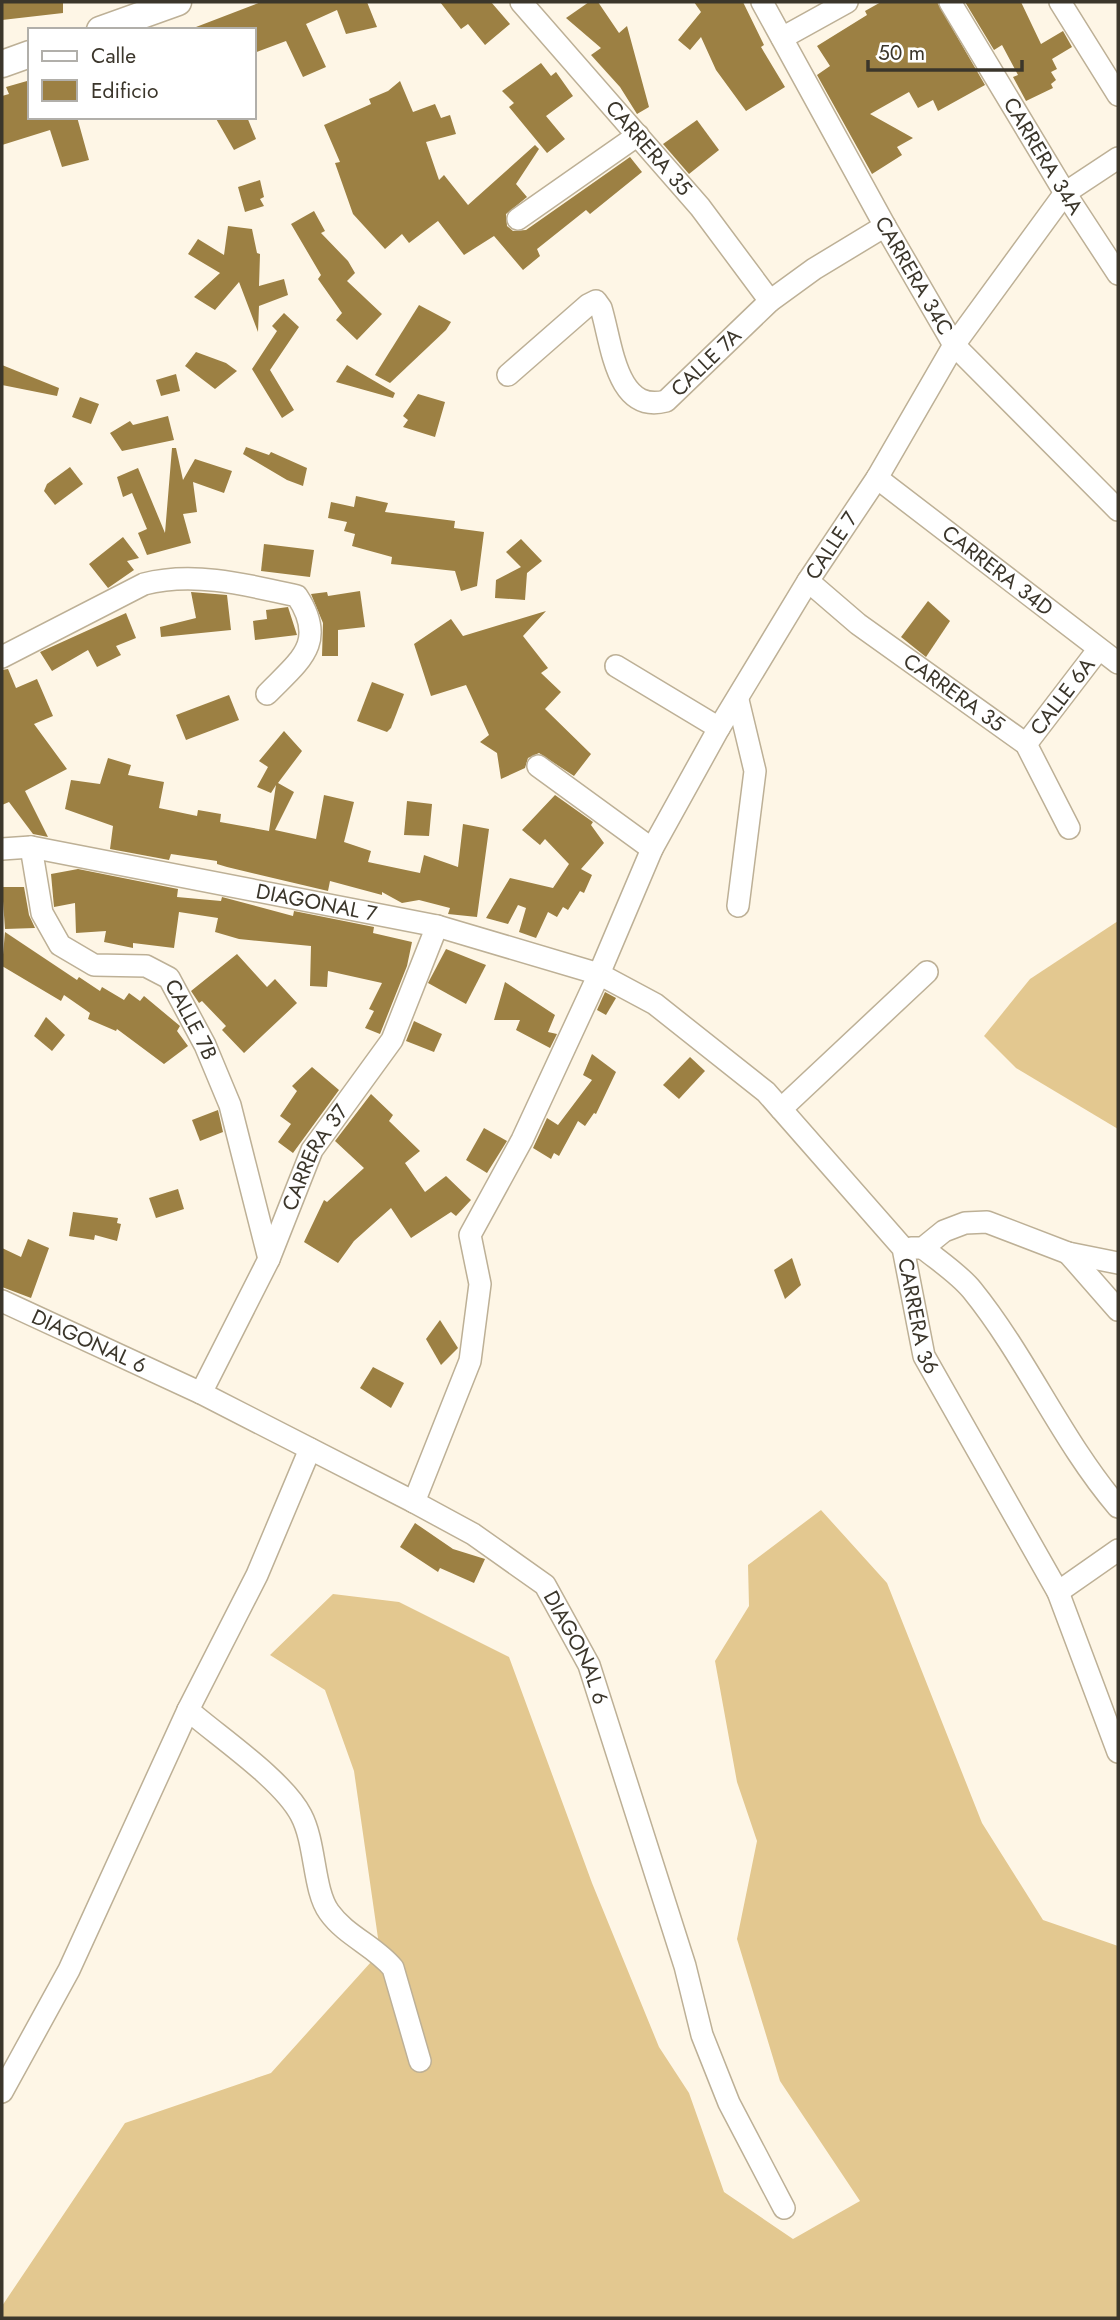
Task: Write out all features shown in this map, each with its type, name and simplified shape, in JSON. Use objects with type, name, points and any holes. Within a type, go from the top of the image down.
[{"type":"street","points":[[106,28],[178,2]]},
{"type":"street","name":"CARRERA 35","points":[[521,2],[700,207],[771,301]]},
{"type":"street","name":"CARRERA 34C","points":[[762,2],[954,345],[1118,510]]},
{"type":"street","points":[[782,38],[847,2]]},
{"type":"street","name":"CARRERA 34A","points":[[950,2],[1065,193],[1118,274]]},
{"type":"street","points":[[1060,2],[1118,95]]},
{"type":"street","points":[[2,64],[28,55]]},
{"type":"street","points":[[518,219],[638,135]]},
{"type":"street","name":"CALLE 7","points":[[414,1502],[470,1361],[480,1284],[470,1235],[522,1140],[599,975],[652,849],[719,728],[808,581],[877,478],[954,345],[1065,193],[1118,158]]},
{"type":"street","name":"CALLE 7A","points":[[508,375],[596,301],[601,308],[625,388],[637,401],[651,405],[666,401],[771,301],[814,269],[885,226]]},
{"type":"street","name":"CARRERA 34D","points":[[877,478],[1118,663]]},
{"type":"street","points":[[2,657],[144,584],[163,579],[231,582],[297,596],[310,620],[311,638],[305,654],[267,694]]},
{"type":"street","name":"CARRERA 35","points":[[808,581],[858,624],[1026,744],[1069,828]]},
{"type":"street","name":"CALLE 6A","points":[[1026,744],[1098,650]]},
{"type":"street","points":[[616,666],[719,728]]},
{"type":"street","points":[[738,700],[755,771],[738,906]]},
{"type":"street","points":[[538,766],[652,849]]},
{"type":"street","points":[[2,849],[31,847]]},
{"type":"street","name":"DIAGONAL 7","points":[[31,847],[437,926],[599,975]]},
{"type":"street","name":"CALLE 7B","points":[[31,847],[42,913],[61,945],[94,965],[146,966],[169,978],[205,1045],[230,1105],[270,1259]]},
{"type":"street","name":"CARRERA 37","points":[[201,1394],[270,1259],[312,1150],[392,1040],[437,926]]},
{"type":"street","points":[[780,1109],[927,972]]},
{"type":"street","name":"CARRERA 36","points":[[599,975],[655,1004],[766,1093],[913,1248],[925,1356],[1058,1592],[1118,1752]]},
{"type":"street","points":[[1118,1263],[1068,1253],[987,1222],[965,1223],[913,1248],[970,1288],[1034,1381],[1087,1470],[1118,1507]]},
{"type":"street","points":[[1068,1253],[1118,1310]]},
{"type":"street","name":"DIAGONAL 6","points":[[2,1301],[201,1394],[414,1502],[473,1534],[545,1585],[589,1665],[685,1966],[702,2035],[729,2103],[784,2208]]},
{"type":"street","points":[[2,2092],[69,1970],[188,1710],[252,1585],[310,1449]]},
{"type":"street","points":[[1058,1592],[1118,1550]]},
{"type":"street","points":[[188,1710],[278,1787],[301,1814],[315,1854],[328,1911],[349,1933],[385,1958],[393,1968],[419,2061]]},
{"type":"shaded area","points":[[1118,921],[1118,1129],[1016,1068],[984,1036],[1030,979]]},
{"type":"shaded area","points":[[821,1510],[887,1583],[982,1823],[1043,1920],[1118,1946],[1118,2318],[2,2318],[2,2306],[125,2123],[271,2073],[380,1952],[354,1771],[325,1690],[270,1655],[333,1594],[399,1602],[509,1657],[592,1883],[659,2047],[689,2093],[724,2192],[793,2239],[860,2201],[780,2081],[737,1939],[757,1841],[737,1782],[715,1661],[749,1606],[748,1565]]},
{"type":"building","points":[[2,2],[63,2],[63,13],[2,20]]},
{"type":"building","points":[[261,2],[367,2],[377,27],[346,34],[337,10],[306,24],[326,67],[303,77],[286,41],[256,52],[256,28],[196,27]]},
{"type":"building","points":[[440,2],[491,2],[510,24],[485,45],[468,24],[461,29]]},
{"type":"building","points":[[589,2],[598,2],[619,33],[627,26],[649,107],[637,114],[620,87],[591,55],[601,48],[566,18]]},
{"type":"building","points":[[694,2],[743,2],[764,45],[761,47],[785,87],[746,111],[716,70],[701,37],[690,50],[678,40],[701,12]]},
{"type":"building","points":[[881,2],[937,2],[985,85],[938,111],[933,100],[918,108],[909,92],[870,114],[913,138],[897,147],[902,155],[872,174],[817,75],[830,66],[817,46],[867,15],[865,11]]},
{"type":"building","points":[[965,2],[1021,2],[1041,44],[1063,31],[1072,47],[1052,59],[1057,69],[1051,72],[1056,80],[1051,84],[1053,88],[1026,101],[1013,77],[1018,75],[1002,45],[994,50]]},
{"type":"building","points":[[541,63],[551,76],[556,72],[573,96],[546,116],[565,139],[547,153],[509,107],[514,103],[502,91]]},
{"type":"building","points":[[27,81],[28,119],[78,119],[89,160],[62,167],[50,130],[2,145],[2,96],[9,94],[6,87]]},
{"type":"building","points":[[400,81],[413,112],[435,104],[441,118],[450,115],[456,134],[426,142],[439,180],[444,175],[468,205],[535,145],[539,149],[516,184],[527,197],[506,214],[507,226],[513,231],[526,230],[630,157],[642,172],[590,214],[586,210],[537,249],[540,256],[523,270],[494,236],[464,255],[438,221],[409,243],[402,234],[385,249],[353,214],[335,163],[340,162],[324,125],[371,104],[369,99],[388,91]]},
{"type":"building","points":[[216,119],[248,119],[256,139],[234,150]]},
{"type":"building","points":[[697,120],[719,150],[689,174],[663,144]]},
{"type":"building","points":[[260,180],[264,197],[260,199],[264,206],[245,212],[238,187]]},
{"type":"building","points":[[314,211],[325,231],[321,233],[348,261],[355,273],[347,281],[382,314],[357,340],[336,320],[342,313],[318,279],[321,275],[291,224]]},
{"type":"building","points":[[228,226],[252,229],[257,253],[260,254],[259,286],[284,279],[288,295],[259,306],[258,332],[239,282],[215,310],[194,297],[220,273],[188,254],[198,239],[224,255]]},
{"type":"building","points":[[419,305],[451,322],[446,330],[390,383],[375,375]]},
{"type":"building","points":[[284,313],[299,327],[270,370],[294,410],[282,418],[252,369],[277,331],[272,326]]},
{"type":"building","points":[[196,352],[226,363],[237,371],[215,389],[185,366]]},
{"type":"building","points":[[2,365],[59,388],[57,396],[2,385]]},
{"type":"building","points":[[347,365],[395,393],[393,398],[336,382]]},
{"type":"building","points":[[176,374],[180,391],[161,396],[156,380]]},
{"type":"building","points":[[418,394],[445,402],[435,437],[403,427],[408,420],[403,416]]},
{"type":"building","points":[[80,397],[99,404],[91,424],[72,417]]},
{"type":"building","points":[[168,416],[174,440],[122,451],[110,433],[130,421],[133,425]]},
{"type":"building","points":[[246,447],[269,455],[271,452],[307,468],[303,486],[287,480],[243,454]]},
{"type":"building","points":[[172,448],[176,448],[183,480],[195,459],[232,471],[224,493],[193,482],[197,512],[183,514],[191,543],[147,555],[138,533],[147,529],[132,493],[123,497],[117,477],[138,468],[165,533]]},
{"type":"building","points":[[70,467],[83,484],[55,505],[44,491],[47,484]]},
{"type":"building","points":[[356,496],[388,503],[385,512],[455,521],[454,528],[484,532],[477,586],[461,591],[455,571],[391,564],[392,557],[352,546],[355,534],[344,531],[347,522],[328,518],[331,502],[354,507]]},
{"type":"building","points":[[123,537],[139,558],[127,561],[134,570],[108,588],[89,564]]},
{"type":"building","points":[[521,539],[542,561],[527,573],[525,600],[495,598],[496,580],[521,567],[506,552]]},
{"type":"building","points":[[264,544],[314,550],[310,577],[261,571]]},
{"type":"building","points":[[360,591],[365,627],[338,630],[338,656],[322,656],[323,623],[311,594],[327,592],[328,596]]},
{"type":"building","points":[[191,592],[227,595],[231,630],[161,637],[160,627],[196,618]]},
{"type":"building","points":[[928,601],[950,621],[926,657],[901,637]]},
{"type":"building","points":[[288,607],[297,635],[255,640],[253,621],[267,619],[266,610]]},
{"type":"building","points":[[546,611],[523,636],[548,668],[541,673],[561,692],[545,709],[591,754],[574,776],[539,753],[528,758],[525,768],[501,779],[497,753],[480,742],[489,735],[466,685],[431,696],[414,644],[451,619],[463,636]]},
{"type":"building","points":[[126,613],[136,638],[116,646],[121,655],[97,667],[88,650],[52,671],[40,652]]},
{"type":"building","points":[[8,669],[16,688],[37,679],[53,716],[34,724],[67,769],[25,791],[48,837],[33,834],[9,802],[2,805],[2,670]]},
{"type":"building","points":[[372,682],[404,694],[387,732],[357,721]]},
{"type":"building","points":[[229,695],[239,720],[186,740],[176,715]]},
{"type":"building","points":[[284,731],[302,751],[278,783],[294,792],[275,830],[316,839],[324,795],[354,802],[344,842],[371,851],[368,862],[420,873],[424,855],[458,867],[463,824],[489,829],[477,917],[448,914],[450,908],[419,900],[402,903],[382,892],[382,895],[330,881],[328,891],[227,867],[217,864],[217,861],[171,854],[169,860],[110,849],[113,826],[65,809],[71,780],[100,784],[108,758],[131,765],[128,775],[164,782],[159,808],[197,816],[198,810],[221,814],[220,822],[269,831],[276,785],[271,793],[257,787],[268,767],[259,761]]},
{"type":"building","points":[[555,795],[593,822],[591,825],[604,843],[581,869],[592,875],[584,893],[580,891],[568,910],[563,907],[557,917],[548,912],[536,938],[519,932],[526,908],[518,905],[508,924],[486,918],[510,878],[553,888],[569,864],[545,839],[540,845],[522,830]]},
{"type":"building","points":[[407,801],[432,804],[429,836],[404,835]]},
{"type":"building","points":[[78,869],[178,889],[177,897],[221,901],[222,897],[293,916],[294,911],[374,927],[373,933],[412,942],[407,966],[380,1034],[365,1028],[374,1011],[369,1009],[382,983],[328,971],[327,987],[310,986],[311,946],[239,939],[215,932],[218,918],[179,912],[174,948],[133,943],[133,948],[104,942],[106,931],[76,933],[75,903],[54,907],[51,874]]},
{"type":"building","points":[[2,887],[24,887],[29,915],[35,928],[5,929]]},
{"type":"building","points":[[5,932],[77,980],[79,977],[100,991],[102,987],[124,1000],[129,993],[140,1001],[144,996],[180,1026],[177,1031],[188,1046],[164,1064],[117,1029],[116,1031],[88,1019],[90,1013],[64,995],[61,1001],[2,966]]},
{"type":"building","points":[[446,949],[486,965],[466,1004],[428,983]]},
{"type":"building","points":[[237,954],[267,987],[275,979],[297,1003],[244,1053],[222,1030],[226,1026],[202,1001],[199,1003],[191,991]]},
{"type":"building","points":[[505,982],[555,1015],[548,1032],[557,1034],[550,1048],[516,1030],[520,1020],[494,1020]]},
{"type":"building","points":[[605,992],[616,998],[606,1015],[597,1010]]},
{"type":"building","points":[[46,1017],[65,1035],[52,1051],[34,1036]]},
{"type":"building","points":[[414,1021],[442,1034],[434,1052],[406,1041]]},
{"type":"building","points":[[592,1054],[616,1072],[596,1114],[594,1113],[585,1126],[578,1121],[559,1156],[554,1153],[551,1159],[533,1148],[547,1118],[558,1125],[592,1080],[583,1075]]},
{"type":"building","points":[[690,1057],[705,1071],[679,1099],[663,1085]]},
{"type":"building","points":[[312,1067],[339,1090],[293,1153],[278,1142],[291,1124],[280,1116],[297,1091],[292,1086]]},
{"type":"building","points":[[371,1094],[393,1115],[389,1121],[420,1151],[405,1163],[425,1192],[446,1176],[471,1200],[456,1216],[451,1212],[411,1238],[391,1208],[354,1241],[338,1263],[304,1242],[324,1200],[327,1202],[364,1168],[335,1141]]},
{"type":"building","points":[[218,1110],[223,1132],[200,1141],[192,1120]]},
{"type":"building","points":[[484,1128],[507,1141],[487,1173],[466,1160]]},
{"type":"building","points":[[178,1189],[184,1209],[156,1218],[149,1198]]},
{"type":"building","points":[[73,1212],[118,1218],[117,1223],[121,1224],[117,1241],[95,1235],[94,1240],[69,1236]]},
{"type":"building","points":[[28,1239],[49,1248],[31,1298],[2,1287],[2,1248],[21,1257]]},
{"type":"building","points":[[792,1258],[801,1285],[785,1299],[774,1270]]},
{"type":"building","points":[[440,1320],[458,1348],[441,1365],[426,1339]]},
{"type":"building","points":[[373,1367],[404,1383],[391,1408],[360,1388]]},
{"type":"building","points":[[415,1523],[453,1549],[485,1559],[474,1583],[440,1568],[438,1572],[400,1547]]}]
